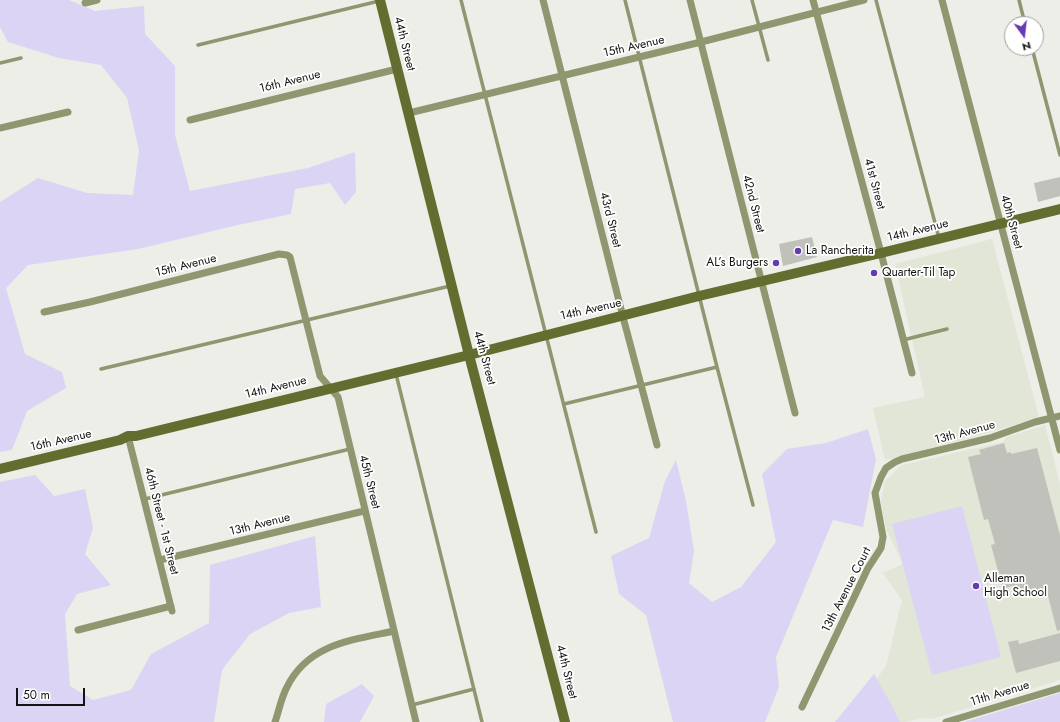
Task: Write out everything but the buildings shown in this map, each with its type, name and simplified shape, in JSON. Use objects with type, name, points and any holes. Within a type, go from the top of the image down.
[{"type":"street","points":[[85,3],[97,0]]},
{"type":"street","name":"44th Street","points":[[380,0],[469,355],[565,722]]},
{"type":"street","name":"43rd Street","points":[[543,0],[656,445]]},
{"type":"street","name":"42nd Street","points":[[690,0],[761,282],[796,413]]},
{"type":"street","name":"41st Street","points":[[813,0],[912,373]]},
{"type":"street","name":"15th Avenue","points":[[409,113],[701,42],[864,0]]},
{"type":"street","name":"40th Street","points":[[942,0],[1060,450]]},
{"type":"street","name":"16th Avenue","points":[[190,120],[397,69]]},
{"type":"street","points":[[0,128],[68,112]]},
{"type":"street","name":"14th Avenue","points":[[128,436],[136,436],[396,373],[699,296],[1060,209]]},
{"type":"street","name":"15th Avenue","points":[[44,312],[90,302],[279,254],[287,255]]},
{"type":"street","name":"45th Street","points":[[287,255],[291,260],[320,376],[338,397],[364,511],[416,722]]},
{"type":"street","name":"13th Avenue","points":[[881,477],[886,468],[902,459],[990,438],[1035,422],[1060,416]]},
{"type":"street","name":"16th Avenue","points":[[0,469],[120,440],[128,436]]},
{"type":"street","name":"46th Street - 1st Street","points":[[78,630],[172,608],[128,436]]},
{"type":"street","name":"13th Avenue Court","points":[[802,707],[868,568],[882,544],[883,537],[875,493],[881,477]]},
{"type":"street","name":"13th Avenue","points":[[160,560],[364,511]]},
{"type":"street","points":[[275,722],[286,688],[298,669],[307,660],[317,653],[338,643],[394,631]]},
{"type":"street","name":"11th Avenue","points":[[946,722],[1060,688]]},
{"type":"lane","points":[[198,46],[380,0]]},
{"type":"lane","points":[[461,0],[596,532]]},
{"type":"lane","points":[[625,0],[753,505]]},
{"type":"lane","points":[[752,0],[768,60]]},
{"type":"lane","points":[[876,0],[939,239]]},
{"type":"lane","points":[[1019,0],[1023,16]]},
{"type":"lane","points":[[1034,56],[1060,155]]},
{"type":"lane","points":[[0,63],[21,58]]},
{"type":"lane","points":[[101,369],[452,286]]},
{"type":"lane","points":[[903,340],[947,329]]},
{"type":"lane","points":[[564,404],[717,367]]},
{"type":"lane","points":[[396,373],[482,722]]},
{"type":"lane","points":[[145,500],[350,449]]},
{"type":"lane","points":[[412,705],[474,689]]},
{"type":"shaded area","points":[[0,0],[69,0],[95,11],[144,6],[145,34],[175,66],[175,135],[190,191],[308,168],[355,152],[356,192],[345,205],[330,183],[295,189],[291,214],[138,249],[28,265],[6,288],[25,354],[62,372],[66,388],[27,411],[12,450],[0,452],[0,202],[38,178],[87,193],[133,195],[139,150],[127,98],[101,65],[59,58],[8,42],[0,27]]},
{"type":"shaded area","points":[[992,239],[1039,417],[978,436],[885,460],[873,408],[925,397],[895,264]]},
{"type":"shaded area","name":"Alleman High School","points":[[1045,425],[1060,484],[1060,680],[932,719],[923,718],[905,722],[846,722],[886,666],[902,600],[883,573],[903,564],[886,529],[881,501],[885,481],[902,465],[1003,442],[1007,437]]},
{"type":"shaded area","points":[[868,429],[876,459],[863,527],[833,520],[776,657],[779,687],[765,722],[673,722],[646,615],[619,594],[611,556],[649,538],[665,481],[676,460],[686,501],[694,551],[689,583],[712,602],[741,587],[776,542],[762,474],[787,449],[826,443]]},
{"type":"shaded area","points":[[35,475],[54,496],[85,489],[93,528],[85,554],[111,585],[77,594],[65,614],[70,686],[93,700],[131,690],[151,654],[209,623],[210,565],[315,536],[321,607],[289,613],[250,634],[222,670],[214,722],[0,722],[0,482]]},
{"type":"shaded area","points":[[962,506],[1001,657],[932,675],[892,524]]},
{"type":"shaded area","points":[[874,674],[900,722],[835,722]]},
{"type":"shaded area","points":[[362,684],[374,696],[360,722],[324,722],[326,704]]},
{"type":"shaded area","points":[[1060,693],[1060,722],[964,722]]},
{"type":"place","name":"La Rancherita","points":[[798,251]]},
{"type":"place","name":"AL’s Burgers","points":[[776,263]]},
{"type":"place","name":"Quarter-Til Tap","points":[[874,273]]},
{"type":"place","name":"Alleman High School","points":[[976,586]]}]
